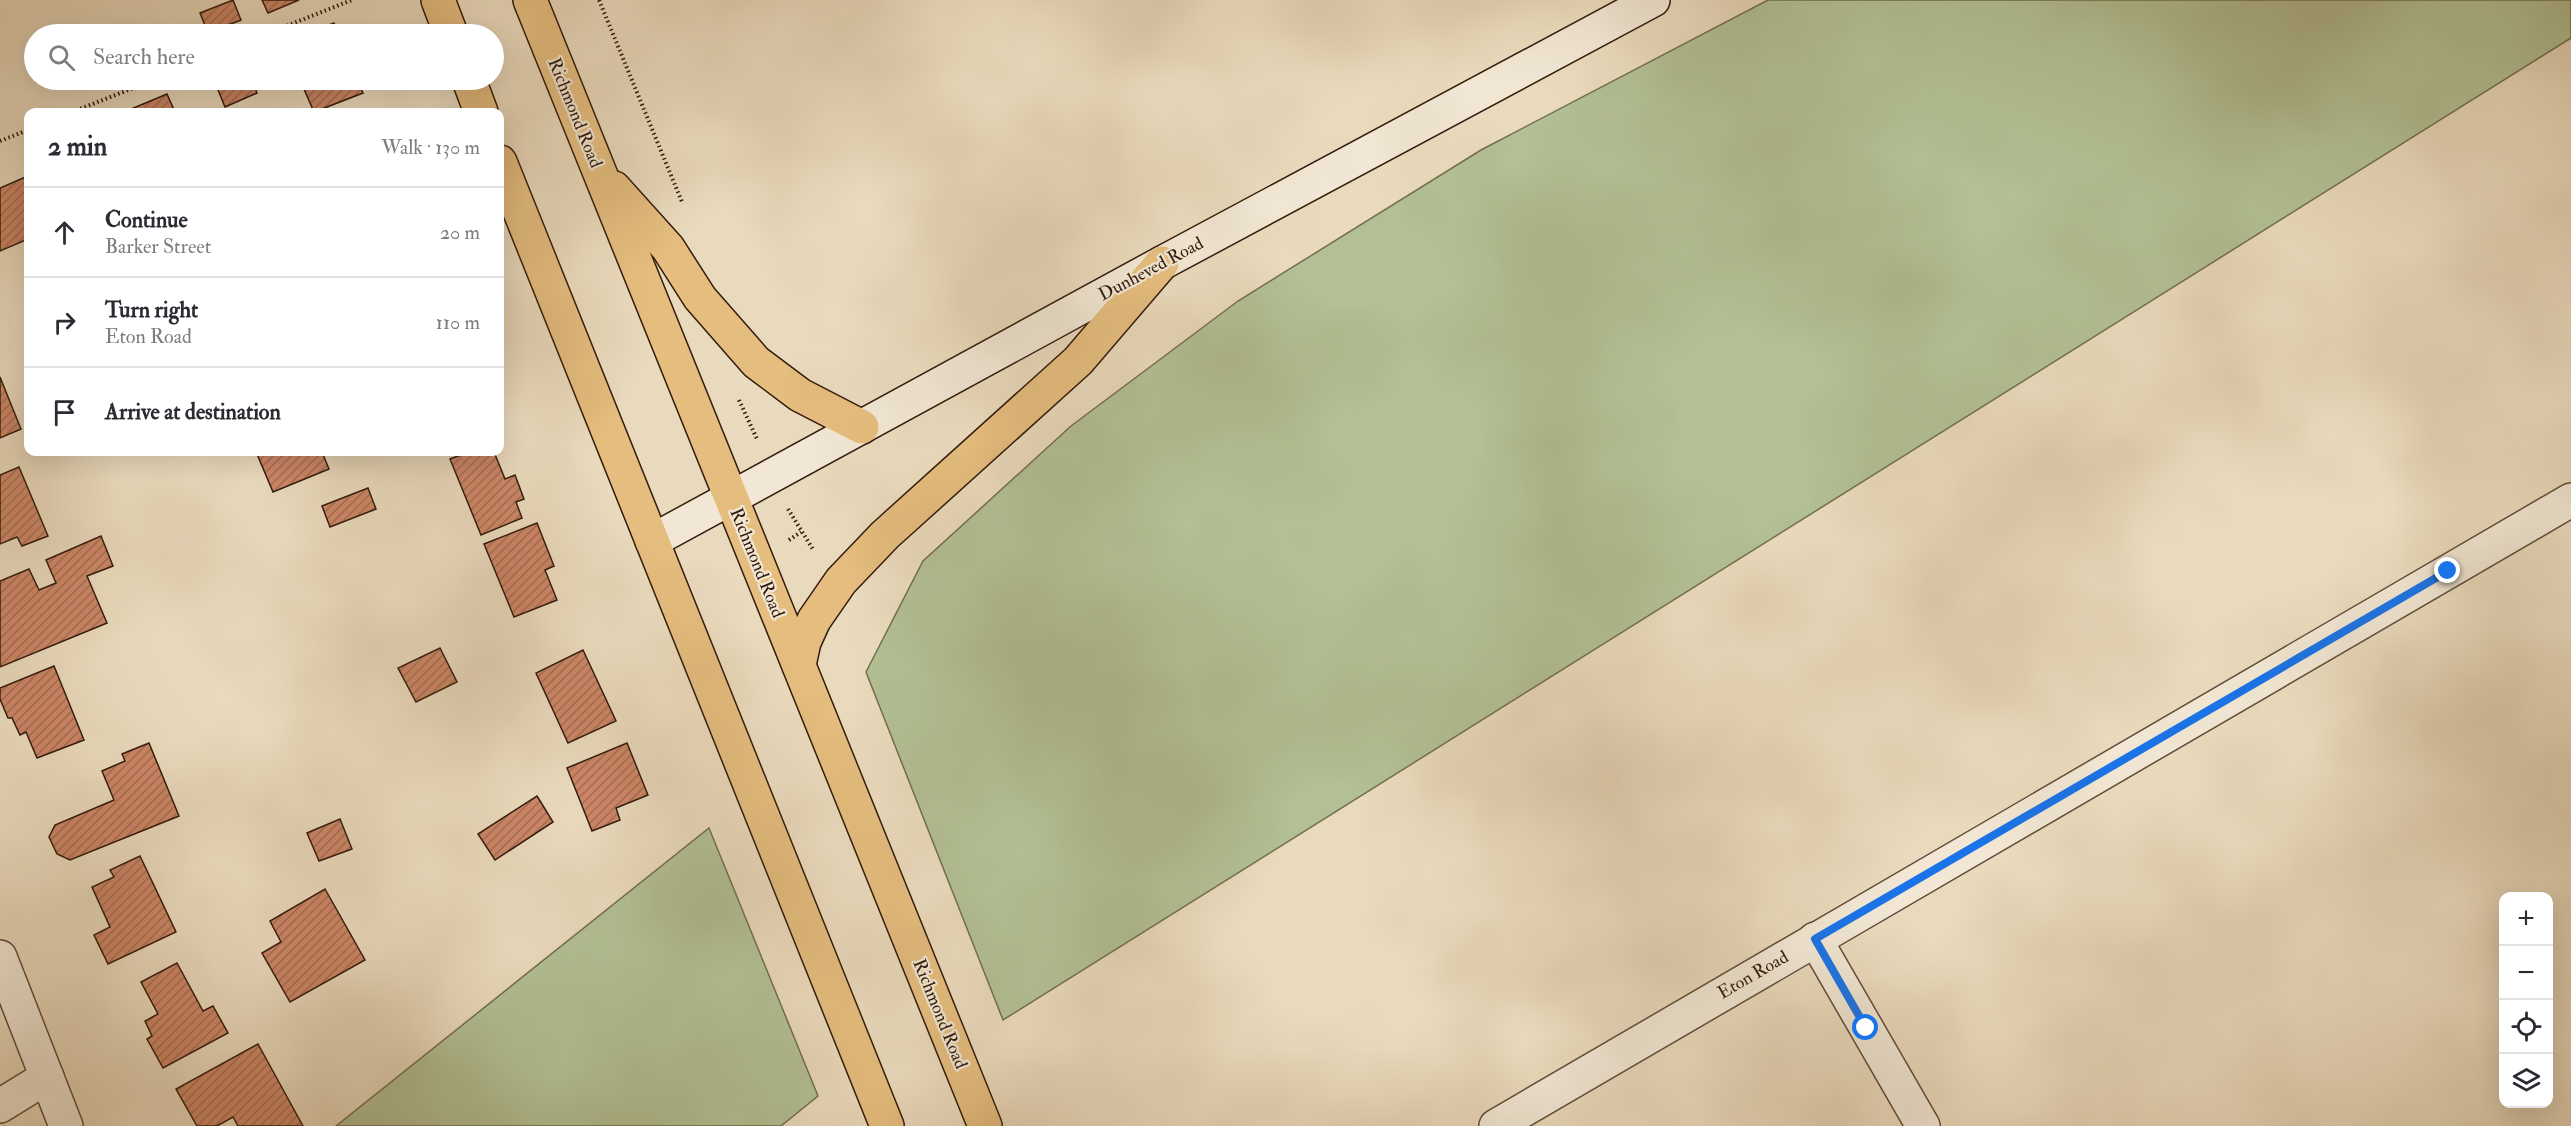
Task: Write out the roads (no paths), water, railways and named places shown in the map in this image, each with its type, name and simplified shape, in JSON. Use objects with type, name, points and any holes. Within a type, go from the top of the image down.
[{"type":"highway","points":[[438,0],[447,24]]},
{"type":"highway","name":"Richmond Road","points":[[530,0],[985,1126]]},
{"type":"highway","points":[[473,90],[480,108]]},
{"type":"highway","points":[[599,171],[668,248],[700,298],[749,356],[800,395],[862,427]]},
{"type":"highway","points":[[504,172],[887,1126]]},
{"type":"highway","points":[[800,665],[804,642],[814,620],[841,581],[885,535],[1078,361],[1161,263]]},
{"type":"street","name":"Dunheved Road","points":[[652,542],[1161,263],[1653,0]]},
{"type":"street","name":"Eton Road","points":[[1496,1126],[2571,500]]},
{"type":"street","points":[[1815,939],[1923,1126]]},
{"type":"street","points":[[0,957],[66,1126]]},
{"type":"street","points":[[0,1106],[46,1077]]}]
